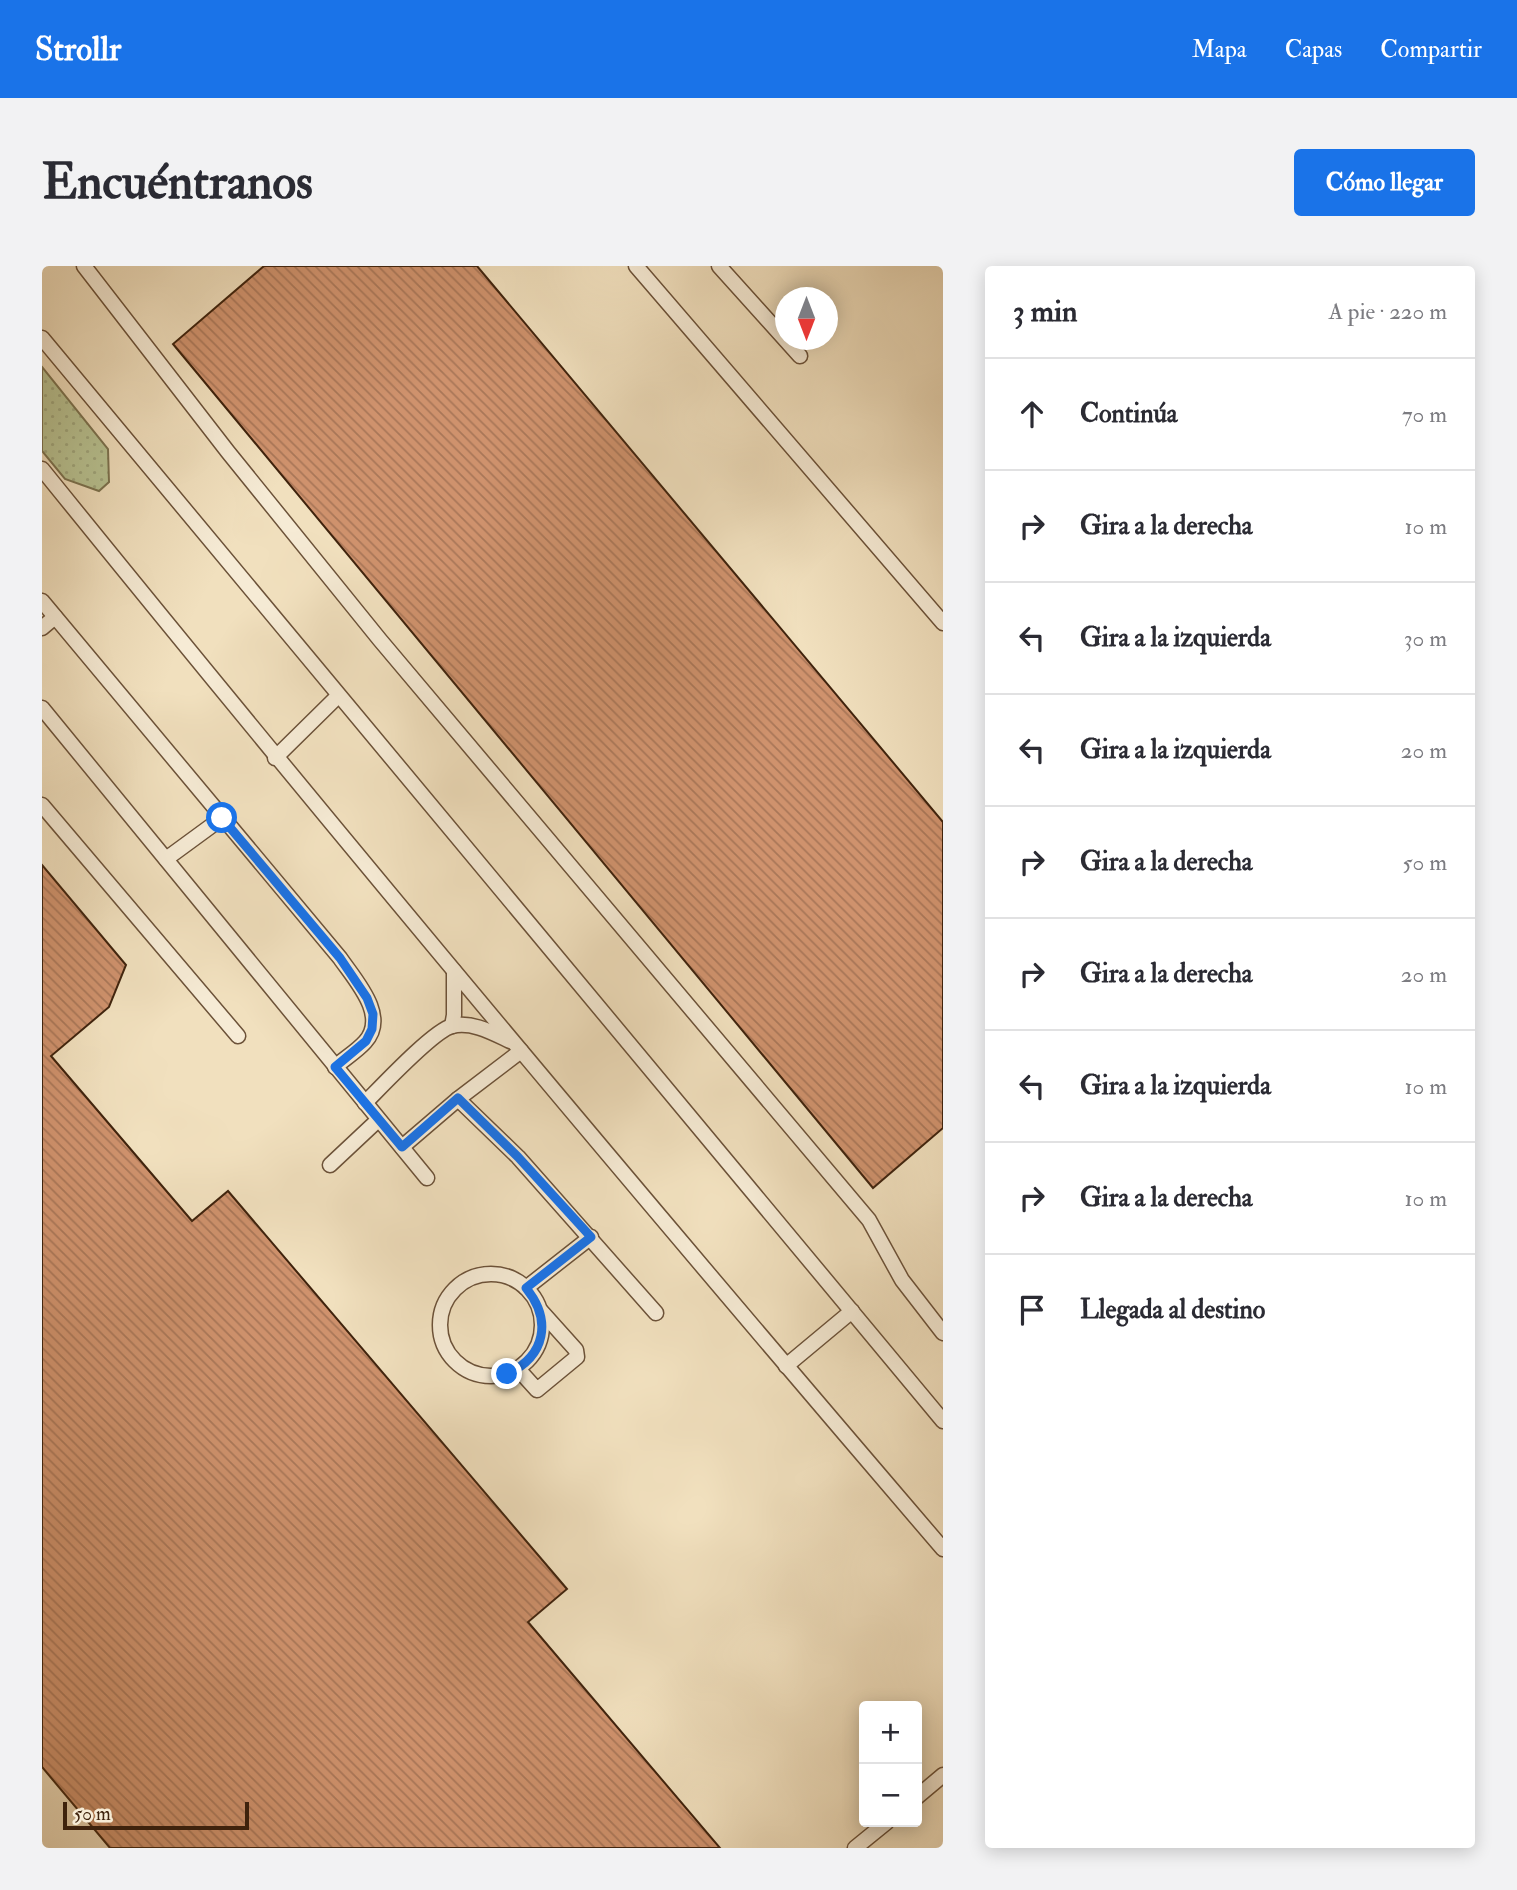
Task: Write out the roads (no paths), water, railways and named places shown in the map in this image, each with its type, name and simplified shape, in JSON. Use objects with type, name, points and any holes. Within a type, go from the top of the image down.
[{"type":"lane","points":[[84,266],[228,452],[380,640],[869,1220],[902,1280],[943,1333]]},
{"type":"lane","points":[[636,266],[943,623]]},
{"type":"lane","points":[[719,266],[800,356]]},
{"type":"lane","points":[[42,338],[943,1421]]},
{"type":"lane","points":[[42,468],[275,758],[943,1549]]},
{"type":"lane","points":[[42,601],[340,958],[367,998],[373,1014],[372,1029],[366,1041],[335,1067]]},
{"type":"lane","points":[[42,628],[55,617]]},
{"type":"lane","points":[[275,758],[338,696]]},
{"type":"lane","points":[[42,709],[427,1178]]},
{"type":"lane","points":[[42,805],[238,1036]]},
{"type":"lane","points":[[166,859],[222,818]]},
{"type":"lane","points":[[452,1026],[454,971]]},
{"type":"lane","points":[[365,1103],[430,1041],[452,1026],[486,1030],[518,1047]]},
{"type":"lane","points":[[402,1147],[518,1047]]},
{"type":"lane","points":[[458,1098],[518,1157],[656,1313]]},
{"type":"lane","points":[[330,1165],[378,1120]]},
{"type":"lane","points":[[526,1288],[591,1237]]},
{"type":"lane","points":[[518,1369],[537,1391],[577,1357],[576,1350],[541,1311],[526,1288],[501,1275],[474,1277],[452,1292],[440,1316],[443,1342],[457,1364],[468,1371],[494,1376],[518,1369],[535,1351],[541,1339],[541,1311]]},
{"type":"lane","points":[[786,1366],[852,1311]]},
{"type":"lane","points":[[922,1793],[943,1776]]},
{"type":"lane","points":[[855,1848],[881,1827]]}]
